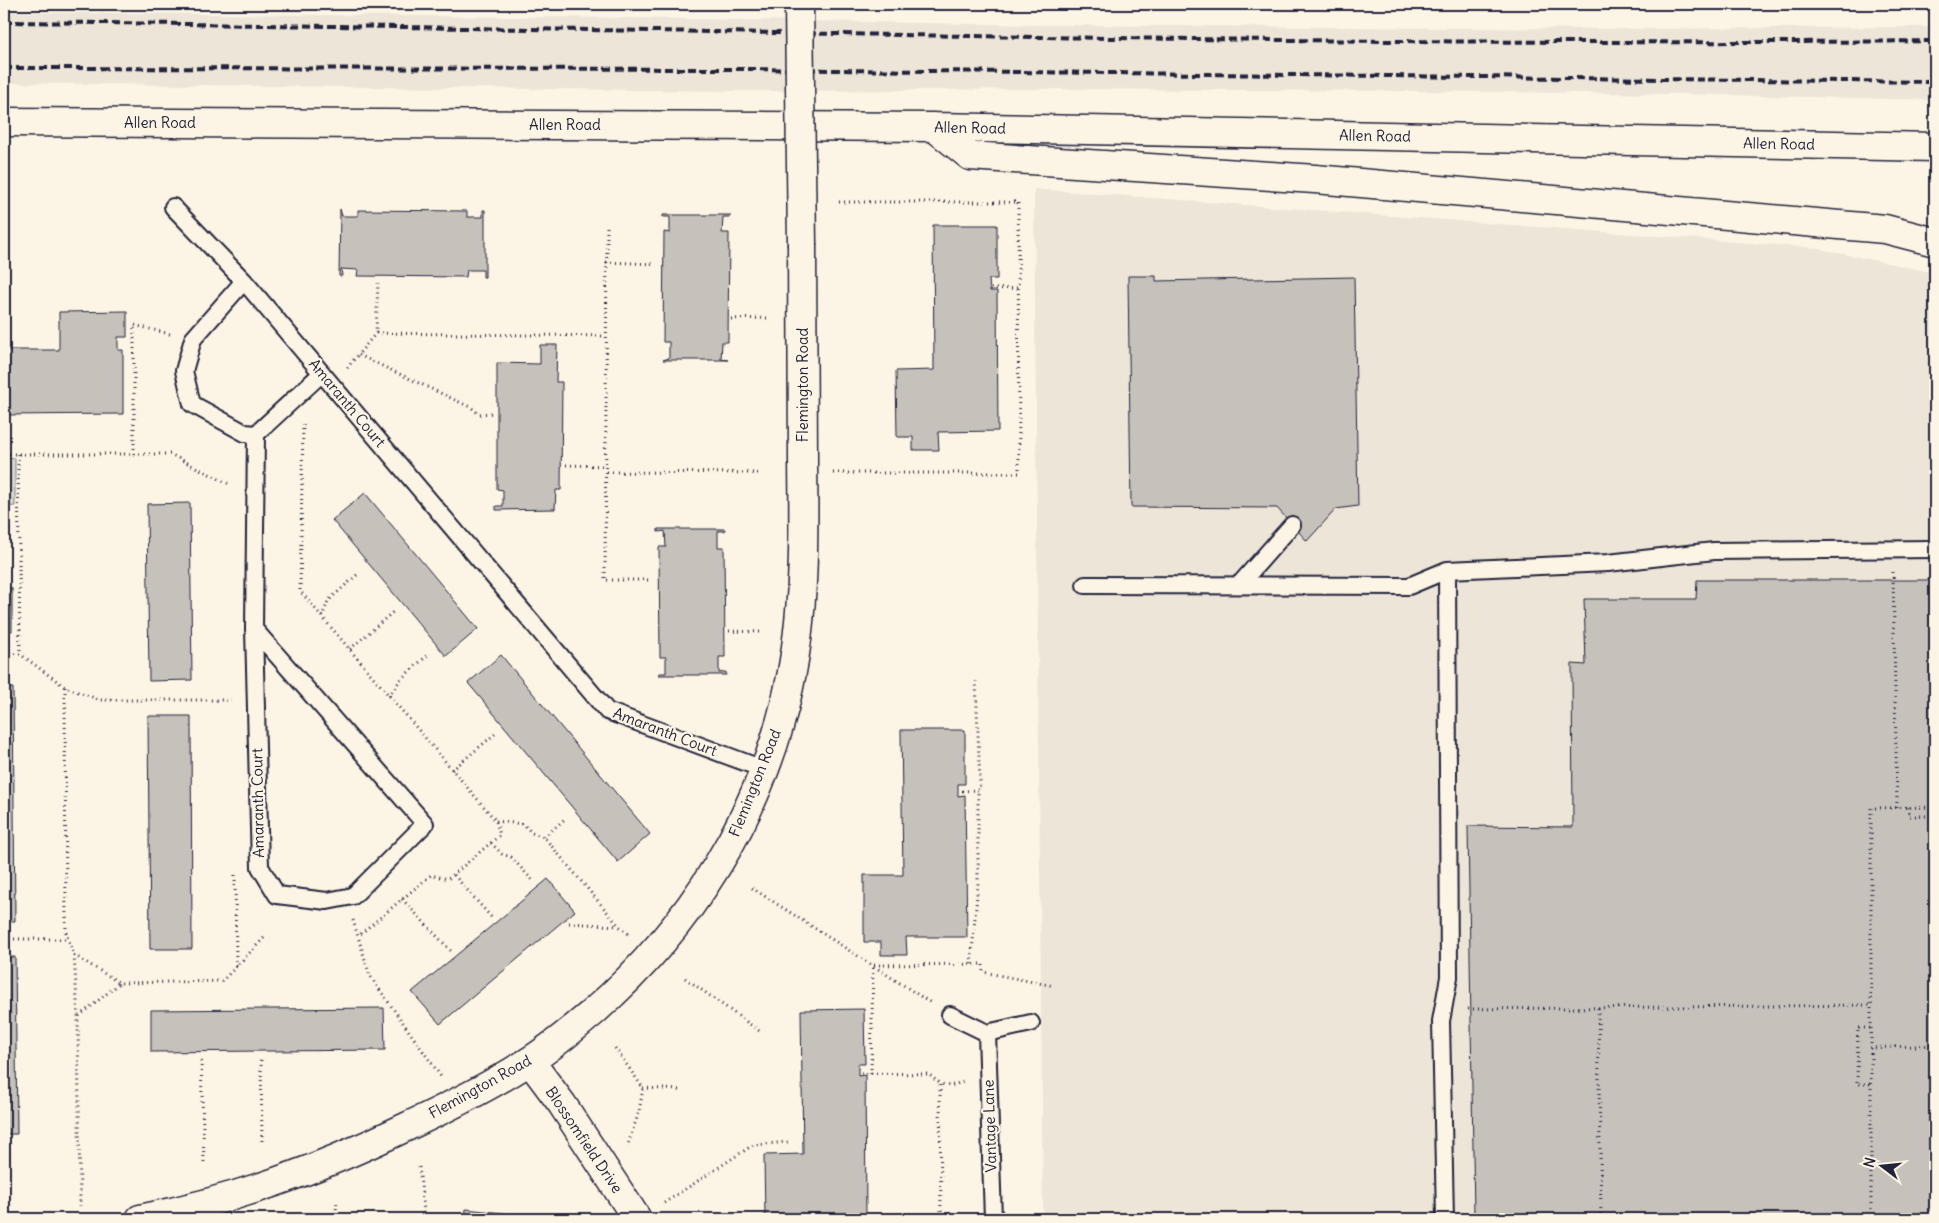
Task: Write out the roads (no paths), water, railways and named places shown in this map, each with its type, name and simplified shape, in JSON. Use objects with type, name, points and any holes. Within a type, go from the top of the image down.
[{"type":"main road","name":"Flemington Road","points":[[140,1219],[210,1204],[274,1184],[341,1158],[459,1101],[530,1060],[571,1030],[613,994],[653,954],[718,866],[739,826],[763,769],[789,687],[798,633],[804,526],[799,4]]},
{"type":"main road","name":"Allen Road","points":[[4,122],[934,127],[1935,147]]},
{"type":"main road","points":[[934,127],[970,156],[1315,179],[1876,228],[1935,242]]},
{"type":"main road","name":"Blossomfield Drive","points":[[530,1060],[562,1104],[637,1219]]},
{"type":"lane","name":"Amaranth Court","points":[[173,207],[244,281],[607,711],[763,769]]},
{"type":"lane","points":[[244,281],[193,339],[184,371],[192,404],[245,433],[256,434],[304,390],[327,378]]},
{"type":"lane","name":"Amaranth Court","points":[[254,629],[424,824],[353,896],[327,901],[277,895],[260,866],[254,629],[256,434]]},
{"type":"lane","points":[[1239,585],[1292,525]]},
{"type":"lane","points":[[1085,585],[1408,586],[1448,570],[1608,563],[1714,551],[1935,549]]},
{"type":"lane","points":[[1445,1219],[1441,1021],[1449,977],[1448,570]]},
{"type":"lane","points":[[950,1015],[986,1033],[1030,1023]]},
{"type":"lane","name":"Vantage Lane","points":[[986,1033],[993,1219]]},
{"type":"railway","points":[[4,22],[1211,39],[1694,42],[1935,41]]},
{"type":"railway","points":[[4,68],[745,69],[1935,82]]}]
